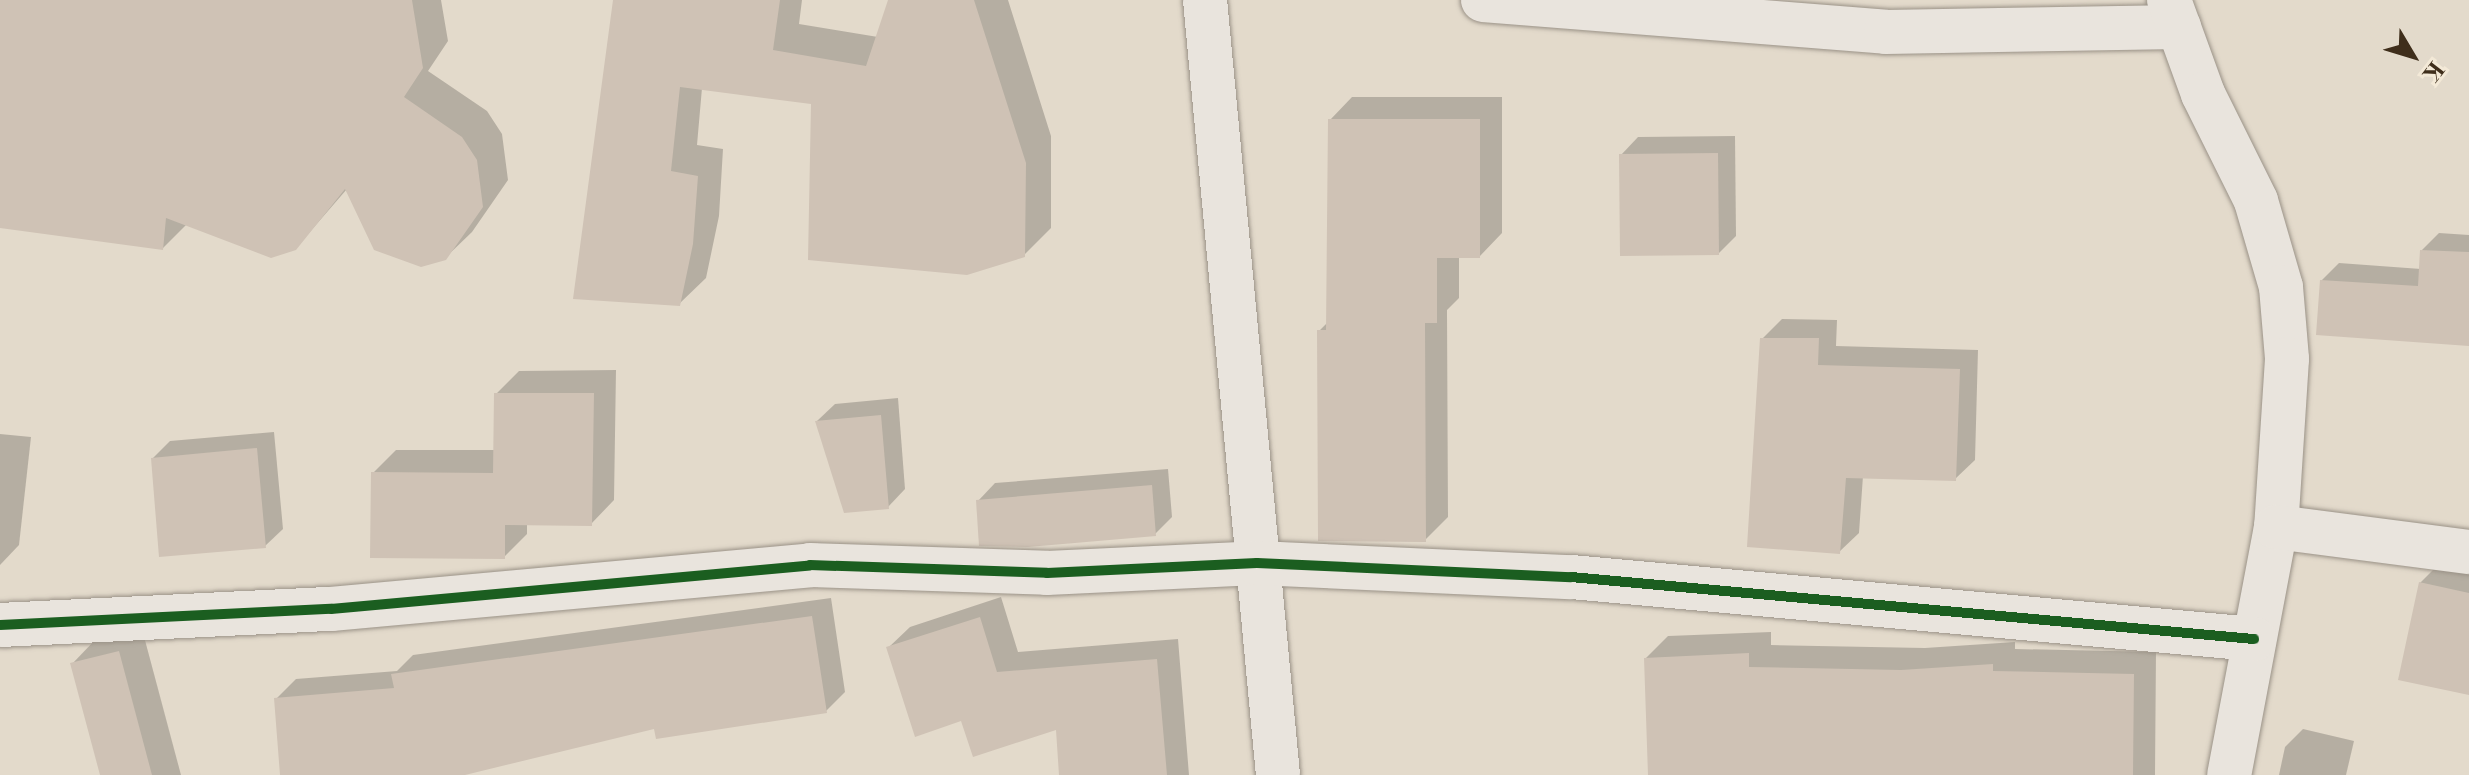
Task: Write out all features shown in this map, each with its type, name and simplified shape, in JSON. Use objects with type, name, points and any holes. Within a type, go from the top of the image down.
[{"type":"street","points":[[1205,0],[1278,775]]},
{"type":"street","points":[[1483,0],[1886,32],[2174,14],[2203,94],[2256,201],[2281,287],[2287,359],[2276,527],[2229,775]]},
{"type":"street","points":[[2276,527],[2469,552]]},
{"type":"street","points":[[0,625],[331,609],[810,565],[1047,573],[1257,563],[1571,577],[2254,639]]},
{"type":"building","points":[[0,0],[412,0],[423,68],[404,97],[462,137],[477,160],[483,207],[446,260],[421,267],[374,250],[345,189],[296,250],[271,258],[166,218],[163,250],[0,228]]},
{"type":"building","points":[[613,0],[780,0],[773,50],[866,66],[888,0],[974,0],[1026,163],[1025,257],[967,275],[808,260],[811,104],[680,87],[671,171],[698,176],[693,244],[680,306],[573,299]]},
{"type":"building","points":[[1328,119],[1480,119],[1480,258],[1437,258],[1437,323],[1425,323],[1426,542],[1318,541],[1317,330],[1326,330]]},
{"type":"building","points":[[1718,153],[1719,255],[1620,256],[1619,154]]},
{"type":"building","points":[[2420,250],[2469,252],[2469,346],[2316,335],[2320,280],[2418,286]]},
{"type":"building","points":[[1760,338],[1819,338],[1818,365],[1960,369],[1956,481],[1846,478],[1840,554],[1747,547]]},
{"type":"building","points":[[494,393],[594,393],[592,526],[505,525],[505,559],[370,558],[371,472],[493,473]]},
{"type":"building","points":[[881,415],[889,509],[844,513],[815,421]]},
{"type":"building","points":[[257,448],[266,548],[159,557],[151,458]]},
{"type":"building","points":[[1152,485],[1156,536],[1028,547],[979,546],[976,500]]},
{"type":"building","points":[[2419,582],[2469,593],[2469,695],[2398,680]]},
{"type":"building","points":[[812,616],[827,713],[656,739],[654,729],[465,775],[280,775],[274,698],[394,688],[391,674]]},
{"type":"building","points":[[980,617],[997,672],[1157,659],[1167,775],[1059,775],[1056,730],[973,757],[961,721],[915,737],[886,647]]},
{"type":"building","points":[[119,651],[152,775],[100,775],[70,663]]},
{"type":"building","points":[[1749,653],[1749,667],[1901,670],[1993,664],[1993,671],[2134,674],[2133,775],[1648,775],[1644,658]]},
{"type":"cycle path","points":[[0,625],[331,609],[810,565],[1047,573],[1257,563],[1571,577],[2254,639]]}]
